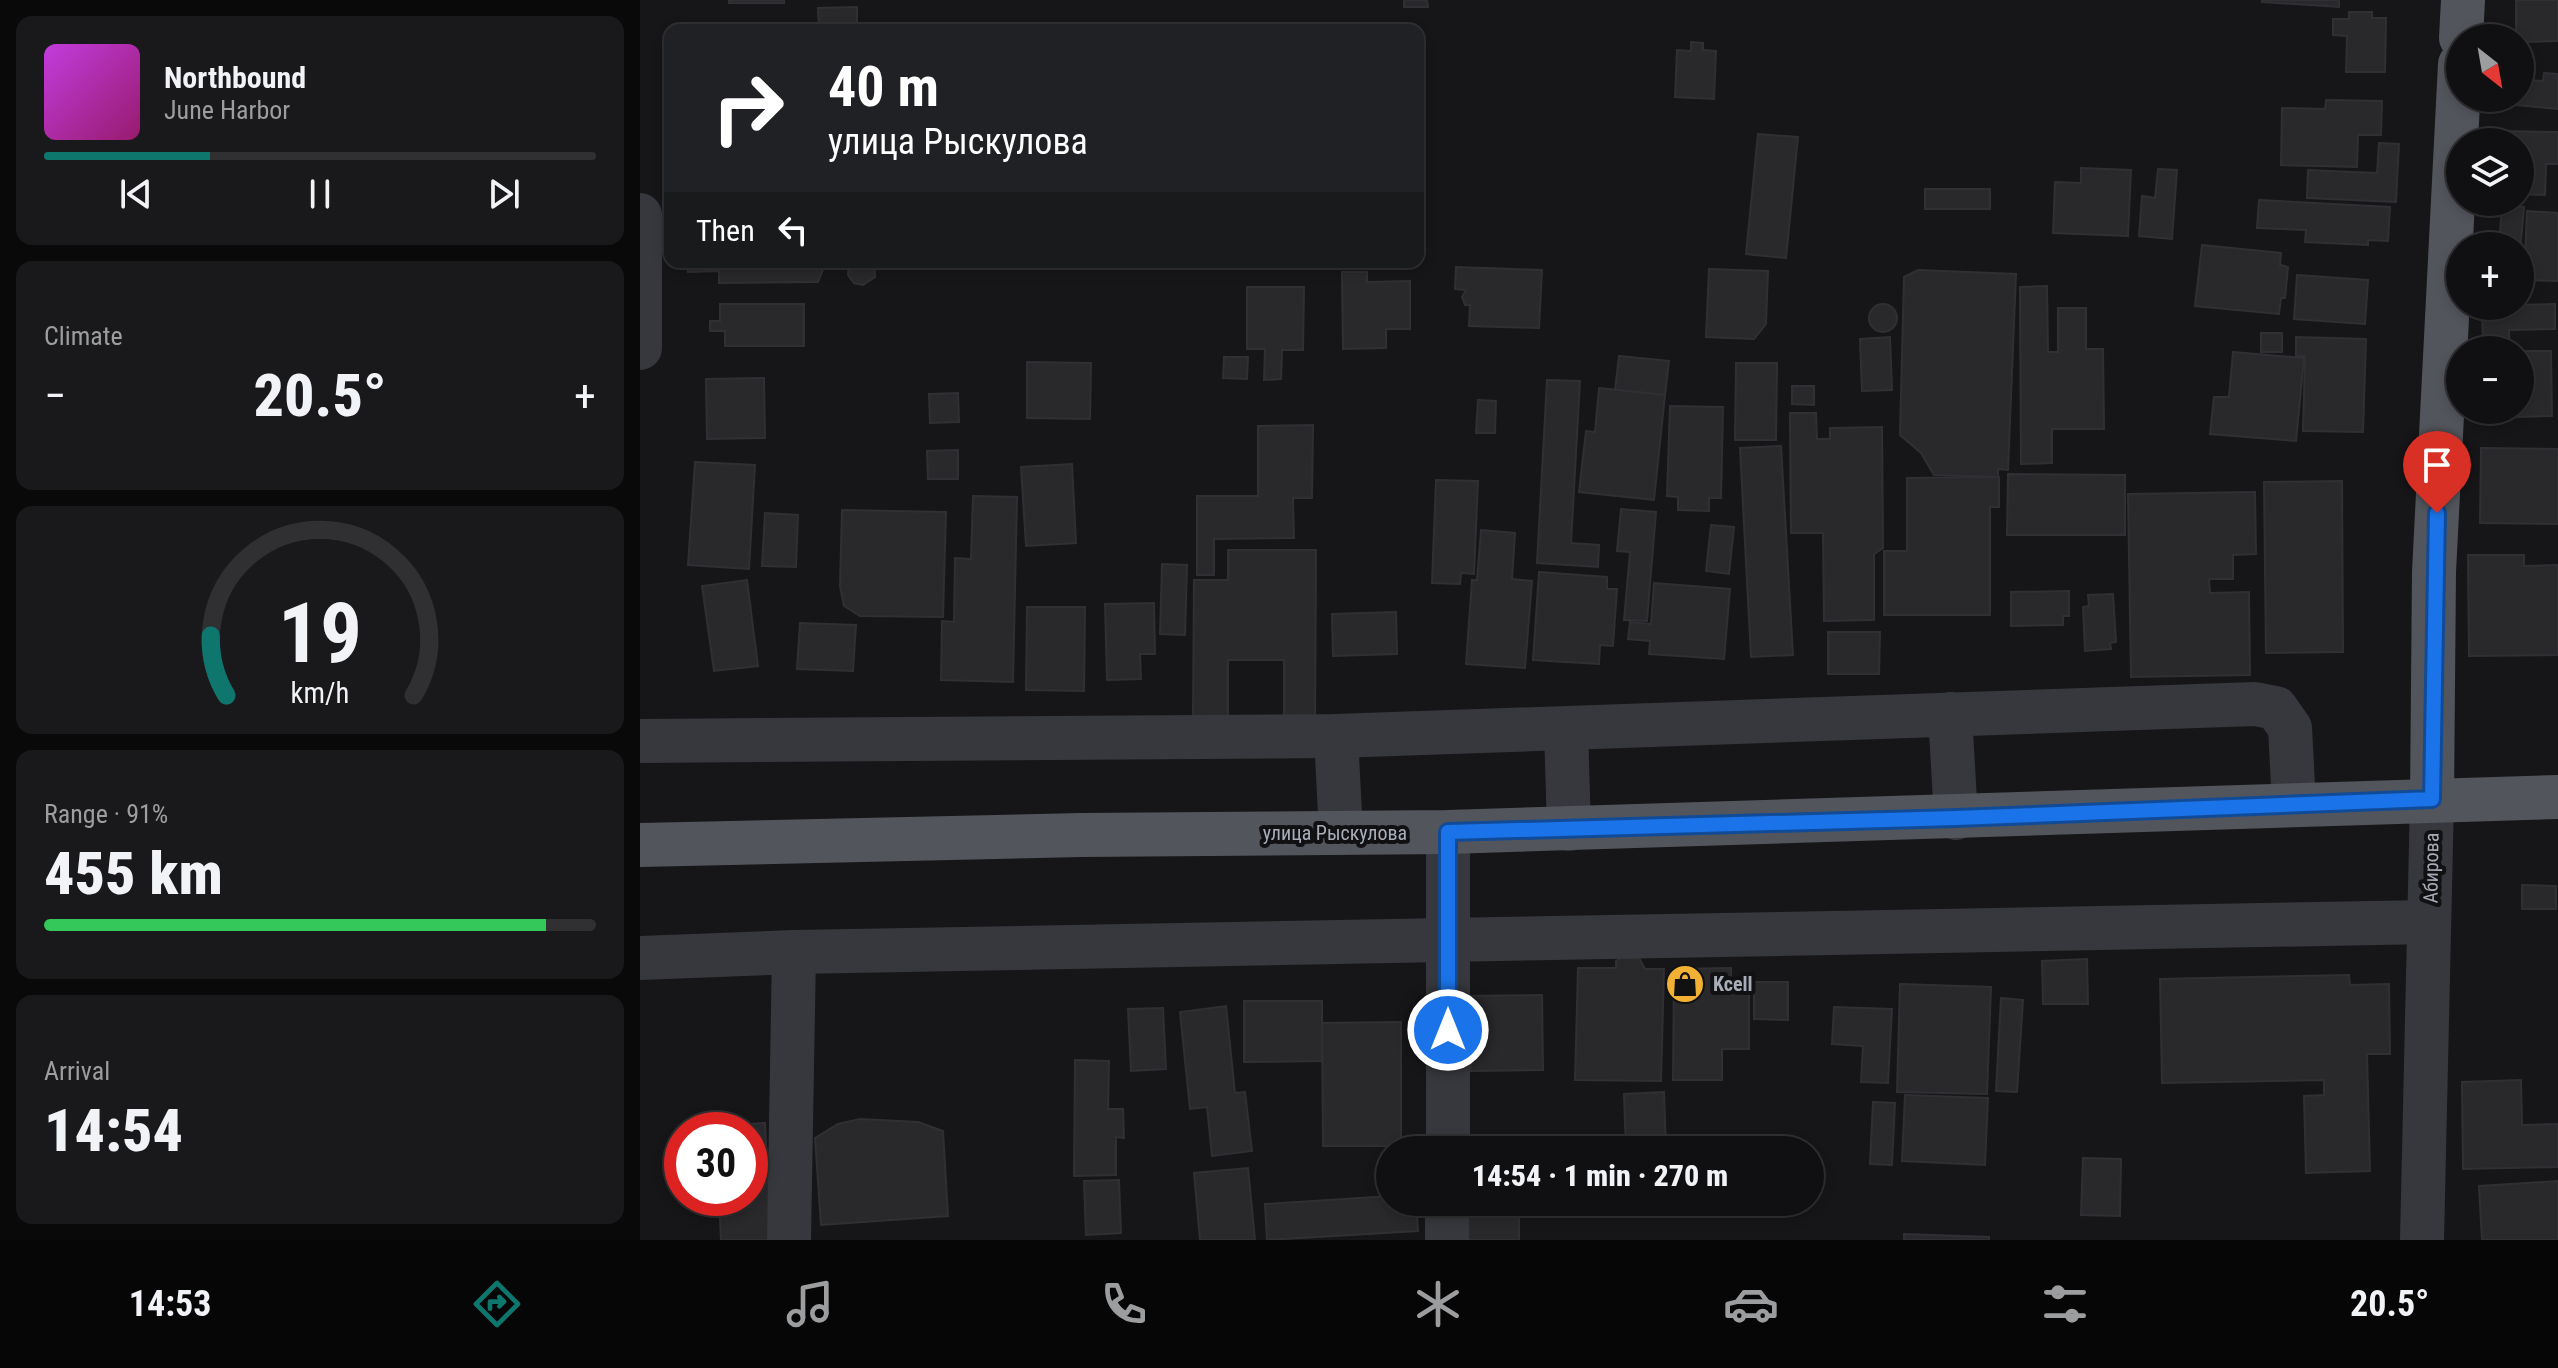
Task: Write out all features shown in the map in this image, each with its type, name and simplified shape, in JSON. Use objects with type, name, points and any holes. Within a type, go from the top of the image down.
[{"type":"main road","points":[[2462,24],[2463,0]]},
{"type":"main road","name":"Абирова","points":[[2432,799],[2434,572],[2458,112]]},
{"type":"main road","name":"улица Рыскулова","points":[[640,845],[1569,829],[2558,797]]},
{"type":"street","points":[[640,215],[640,348]]},
{"type":"street","points":[[640,741],[1336,736],[2220,703],[2276,708],[2290,728],[2294,804]]},
{"type":"street","points":[[1950,714],[1956,818]]},
{"type":"street","points":[[1566,729],[1569,829]]},
{"type":"street","points":[[1336,736],[1341,833]]},
{"type":"street","name":"Абирова","points":[[2422,1240],[2432,799]]},
{"type":"street","points":[[640,825],[640,845]]},
{"type":"street","points":[[1448,832],[1448,1136]]},
{"type":"street","points":[[640,958],[794,952],[2429,922]]},
{"type":"street","points":[[789,1240],[794,952]]},
{"type":"street","points":[[1447,1216],[1447,1240]]},
{"type":"building","points":[[729,0],[784,0],[784,3],[729,3]]},
{"type":"building","points":[[1404,0],[1427,0],[1428,7],[1404,7]]},
{"type":"building","points":[[2339,0],[2339,7],[2262,2]]},
{"type":"building","points":[[2516,0],[2558,0],[2558,41],[2534,42],[2534,24],[2516,24]]},
{"type":"building","points":[[857,7],[857,24],[819,24],[818,8]]},
{"type":"building","points":[[2349,12],[2372,12],[2372,18],[2386,18],[2385,72],[2346,72],[2347,36],[2333,35],[2333,19],[2349,19]]},
{"type":"building","points":[[1691,42],[1703,43],[1703,50],[1716,51],[1714,99],[1675,97],[1677,50],[1691,51]]},
{"type":"building","points":[[2544,73],[2558,74],[2558,109],[2534,107],[2534,80],[2543,81]]},
{"type":"building","points":[[2326,100],[2382,101],[2381,135],[2358,135],[2357,167],[2281,165],[2282,108],[2325,109]]},
{"type":"building","points":[[2534,132],[2558,132],[2558,164],[2546,164],[2545,195],[2534,195]]},
{"type":"building","points":[[1758,134],[1798,137],[1786,258],[1746,254]]},
{"type":"building","points":[[2379,143],[2399,144],[2396,202],[2307,198],[2308,170],[2377,173]]},
{"type":"building","points":[[2081,168],[2131,170],[2128,236],[2053,233],[2055,182],[2081,183]]},
{"type":"building","points":[[2158,169],[2177,170],[2172,239],[2139,236],[2142,196],[2155,198]]},
{"type":"building","points":[[1925,189],[1990,189],[1990,209],[1925,209]]},
{"type":"building","points":[[2259,200],[2390,207],[2388,241],[2368,240],[2368,245],[2305,242],[2306,230],[2257,228]]},
{"type":"building","points":[[2534,211],[2558,213],[2558,281],[2534,280],[2534,232],[2526,232],[2527,216],[2534,216]]},
{"type":"building","points":[[2501,216],[2523,216],[2522,232],[2500,232]]},
{"type":"building","points":[[2202,245],[2281,253],[2280,265],[2288,267],[2285,298],[2281,298],[2279,314],[2195,306]]},
{"type":"building","points":[[1456,267],[1542,270],[1539,328],[1469,326],[1470,305],[1465,305],[1462,297],[1466,290],[1455,289]]},
{"type":"building","points":[[688,268],[824,268],[818,282],[719,283],[719,271],[688,272]]},
{"type":"building","points":[[849,268],[874,268],[875,277],[863,285],[854,283],[848,275]]},
{"type":"building","points":[[1709,269],[1768,271],[1766,324],[1754,339],[1706,337]]},
{"type":"building","points":[[1918,270],[2016,274],[2008,470],[1998,469],[1998,477],[1934,475],[1921,453],[1900,435],[1904,277]]},
{"type":"building","points":[[1342,272],[1367,272],[1367,282],[1410,281],[1410,329],[1386,329],[1386,348],[1343,349]]},
{"type":"building","points":[[2297,275],[2368,280],[2365,324],[2294,319]]},
{"type":"building","points":[[2047,286],[2048,352],[2058,352],[2058,308],[2086,308],[2086,349],[2103,349],[2104,429],[2052,429],[2052,463],[2021,464],[2020,287]]},
{"type":"building","points":[[1247,287],[1304,287],[1303,350],[1282,350],[1281,379],[1264,380],[1265,349],[1247,349]]},
{"type":"building","points":[[720,304],[804,304],[804,346],[725,346],[725,331],[710,331],[710,321],[720,321]]},
{"type":"building","points":[[1883,304],[1893,308],[1897,318],[1893,328],[1883,332],[1873,328],[1869,318],[1873,308]]},
{"type":"building","points":[[2555,304],[2555,329],[2509,330],[2509,336],[2483,336],[2482,320],[2534,320],[2534,305]]},
{"type":"building","points":[[2261,333],[2282,333],[2282,352],[2261,352]]},
{"type":"building","points":[[1890,337],[1892,390],[1862,391],[1860,339]]},
{"type":"building","points":[[2296,337],[2366,339],[2363,432],[2303,431],[2305,356],[2296,356]]},
{"type":"building","points":[[2534,351],[2551,351],[2552,416],[2534,417]]},
{"type":"building","points":[[2233,352],[2304,358],[2296,441],[2210,434],[2214,397],[2229,397]]},
{"type":"building","points":[[1619,356],[1669,361],[1665,395],[1615,390]]},
{"type":"building","points":[[1224,357],[1248,357],[1247,379],[1223,378]]},
{"type":"building","points":[[1027,362],[1091,363],[1090,419],[1027,418]]},
{"type":"building","points":[[1736,363],[1777,363],[1776,440],[1735,440]]},
{"type":"building","points":[[764,378],[765,438],[707,439],[706,379]]},
{"type":"building","points":[[1547,380],[1580,381],[1571,543],[1599,545],[1598,567],[1537,563]]},
{"type":"building","points":[[1792,386],[1814,386],[1814,405],[1792,404]]},
{"type":"building","points":[[1599,388],[1665,395],[1654,500],[1579,492],[1586,431],[1595,432]]},
{"type":"building","points":[[958,393],[959,422],[930,423],[929,394]]},
{"type":"building","points":[[1478,400],[1496,401],[1495,433],[1476,433]]},
{"type":"building","points":[[1670,406],[1723,407],[1721,498],[1709,498],[1709,511],[1678,510],[1678,497],[1667,496]]},
{"type":"building","points":[[1790,413],[1816,413],[1817,439],[1830,439],[1830,428],[1882,427],[1883,548],[1874,554],[1874,620],[1824,621],[1823,533],[1791,533]]},
{"type":"building","points":[[1313,425],[1312,498],[1293,498],[1294,538],[1214,539],[1214,575],[1197,575],[1197,496],[1258,496],[1258,426]]},
{"type":"building","points":[[1781,446],[1793,655],[1751,657],[1740,448]]},
{"type":"building","points":[[2481,448],[2558,449],[2558,524],[2480,523]]},
{"type":"building","points":[[958,450],[958,479],[928,479],[927,451]]},
{"type":"building","points":[[695,462],[755,465],[749,569],[688,565]]},
{"type":"building","points":[[1072,464],[1076,543],[1026,546],[1021,467]]},
{"type":"building","points":[[2008,474],[2125,475],[2125,535],[2007,535]]},
{"type":"building","points":[[1999,477],[1999,507],[1990,507],[1990,615],[1884,615],[1884,551],[1907,551],[1907,478]]},
{"type":"building","points":[[1436,480],[1478,481],[1474,574],[1461,573],[1460,584],[1432,583]]},
{"type":"building","points":[[2342,481],[2343,652],[2266,653],[2264,482]]},
{"type":"building","points":[[2255,492],[2256,554],[2233,555],[2233,579],[2209,579],[2210,593],[2249,592],[2250,675],[2131,677],[2128,494]]},
{"type":"building","points":[[973,496],[1017,497],[1013,682],[941,680],[942,621],[954,622],[955,558],[971,559]]},
{"type":"building","points":[[1621,509],[1656,512],[1647,621],[1624,620],[1630,552],[1617,551]]},
{"type":"building","points":[[842,510],[946,512],[943,617],[860,616],[844,606],[840,586]]},
{"type":"building","points":[[765,513],[798,515],[796,567],[762,566]]},
{"type":"building","points":[[1711,525],[1734,527],[1729,574],[1706,571]]},
{"type":"building","points":[[1481,530],[1515,533],[1512,579],[1532,581],[1525,668],[1466,664],[1472,580],[1477,580]]},
{"type":"building","points":[[1228,550],[1316,550],[1315,724],[1284,724],[1284,660],[1228,660],[1228,716],[1193,716],[1194,580],[1228,580]]},
{"type":"building","points":[[2468,555],[2524,555],[2524,566],[2558,565],[2558,655],[2469,656]]},
{"type":"building","points":[[1162,564],[1187,565],[1185,635],[1160,634]]},
{"type":"building","points":[[1539,572],[1607,577],[1607,589],[1617,589],[1613,646],[1600,645],[1599,664],[1533,660]]},
{"type":"building","points":[[747,580],[758,666],[714,671],[702,586]]},
{"type":"building","points":[[1654,583],[1730,589],[1724,659],[1649,654],[1650,641],[1628,639],[1630,622],[1651,624]]},
{"type":"building","points":[[2069,591],[2069,616],[2063,616],[2063,625],[2011,626],[2011,592]]},
{"type":"building","points":[[2113,594],[2116,642],[2110,643],[2111,649],[2085,651],[2083,607],[2089,606],[2088,595]]},
{"type":"building","points":[[1154,603],[1155,654],[1140,654],[1141,679],[1107,680],[1105,604]]},
{"type":"building","points":[[1027,607],[1085,607],[1084,691],[1026,690]]},
{"type":"building","points":[[1396,612],[1397,654],[1333,656],[1332,614]]},
{"type":"building","points":[[800,623],[856,625],[853,671],[797,669]]},
{"type":"building","points":[[1828,632],[1880,632],[1879,674],[1828,674]]},
{"type":"building","points":[[2522,885],[2556,886],[2556,909],[2522,909]]},
{"type":"building","points":[[1623,957],[1639,958],[1645,969],[1664,969],[1661,1081],[1575,1080],[1578,968],[1616,968],[1616,961]]},
{"type":"building","points":[[2087,959],[2088,1004],[2043,1004],[2042,961]]},
{"type":"building","points":[[1731,968],[1731,986],[1749,986],[1749,1049],[1722,1049],[1722,1080],[1673,1080],[1674,969]]},
{"type":"building","points":[[2349,975],[2350,985],[2389,984],[2390,1054],[2367,1054],[2370,1171],[2306,1173],[2304,1096],[2324,1095],[2324,1080],[2162,1083],[2160,979]]},
{"type":"building","points":[[1754,982],[1788,982],[1788,1020],[1754,1019]]},
{"type":"building","points":[[1900,984],[1991,987],[1987,1094],[1897,1092]]},
{"type":"building","points":[[1542,995],[1543,1070],[1471,1071],[1471,1063],[1459,1063],[1458,996]]},
{"type":"building","points":[[2001,998],[2023,1000],[2017,1092],[1996,1091]]},
{"type":"building","points":[[1244,1001],[1322,1001],[1322,1061],[1244,1062]]},
{"type":"building","points":[[1226,1006],[1235,1093],[1245,1092],[1252,1151],[1212,1156],[1207,1107],[1190,1109],[1180,1012]]},
{"type":"building","points":[[1834,1007],[1892,1009],[1888,1083],[1861,1082],[1863,1046],[1832,1044]]},
{"type":"building","points":[[1163,1008],[1166,1069],[1131,1071],[1128,1009]]},
{"type":"building","points":[[1401,1022],[1401,1136],[1376,1136],[1376,1146],[1323,1146],[1322,1023]]},
{"type":"building","points":[[1075,1060],[1109,1061],[1108,1109],[1123,1109],[1124,1138],[1116,1137],[1116,1175],[1074,1176]]},
{"type":"building","points":[[2521,1080],[2522,1125],[2558,1124],[2558,1167],[2463,1169],[2462,1082]]},
{"type":"building","points":[[1664,1092],[1666,1136],[1626,1136],[1624,1094]]},
{"type":"building","points":[[1905,1095],[1988,1098],[1985,1165],[1902,1161]]},
{"type":"building","points":[[1873,1102],[1895,1103],[1892,1165],[1870,1164]]},
{"type":"building","points":[[860,1119],[918,1122],[943,1131],[948,1216],[821,1225],[815,1138],[838,1124]]},
{"type":"building","points":[[2083,1158],[2121,1159],[2120,1216],[2081,1215]]},
{"type":"building","points":[[1248,1168],[1255,1240],[1200,1240],[1194,1173]]},
{"type":"building","points":[[1119,1180],[1121,1233],[1086,1235],[1084,1181]]},
{"type":"building","points":[[2558,1181],[2558,1240],[2482,1240],[2479,1186]]},
{"type":"building","points":[[768,1182],[771,1240],[721,1240],[720,1216],[768,1216]]},
{"type":"building","points":[[1376,1197],[1376,1216],[1417,1216],[1418,1231],[1267,1240],[1265,1204]]},
{"type":"building","points":[[1459,1216],[1519,1216],[1519,1240],[1459,1240]]},
{"type":"building","points":[[1904,1234],[1989,1237],[1989,1240],[1904,1240]]},
{"type":"place","name":"Kcell","points":[[1685,984]]},
{"type":"route","points":[[1448,1030],[1448,832],[1956,818],[2432,799],[2437,513]]}]
